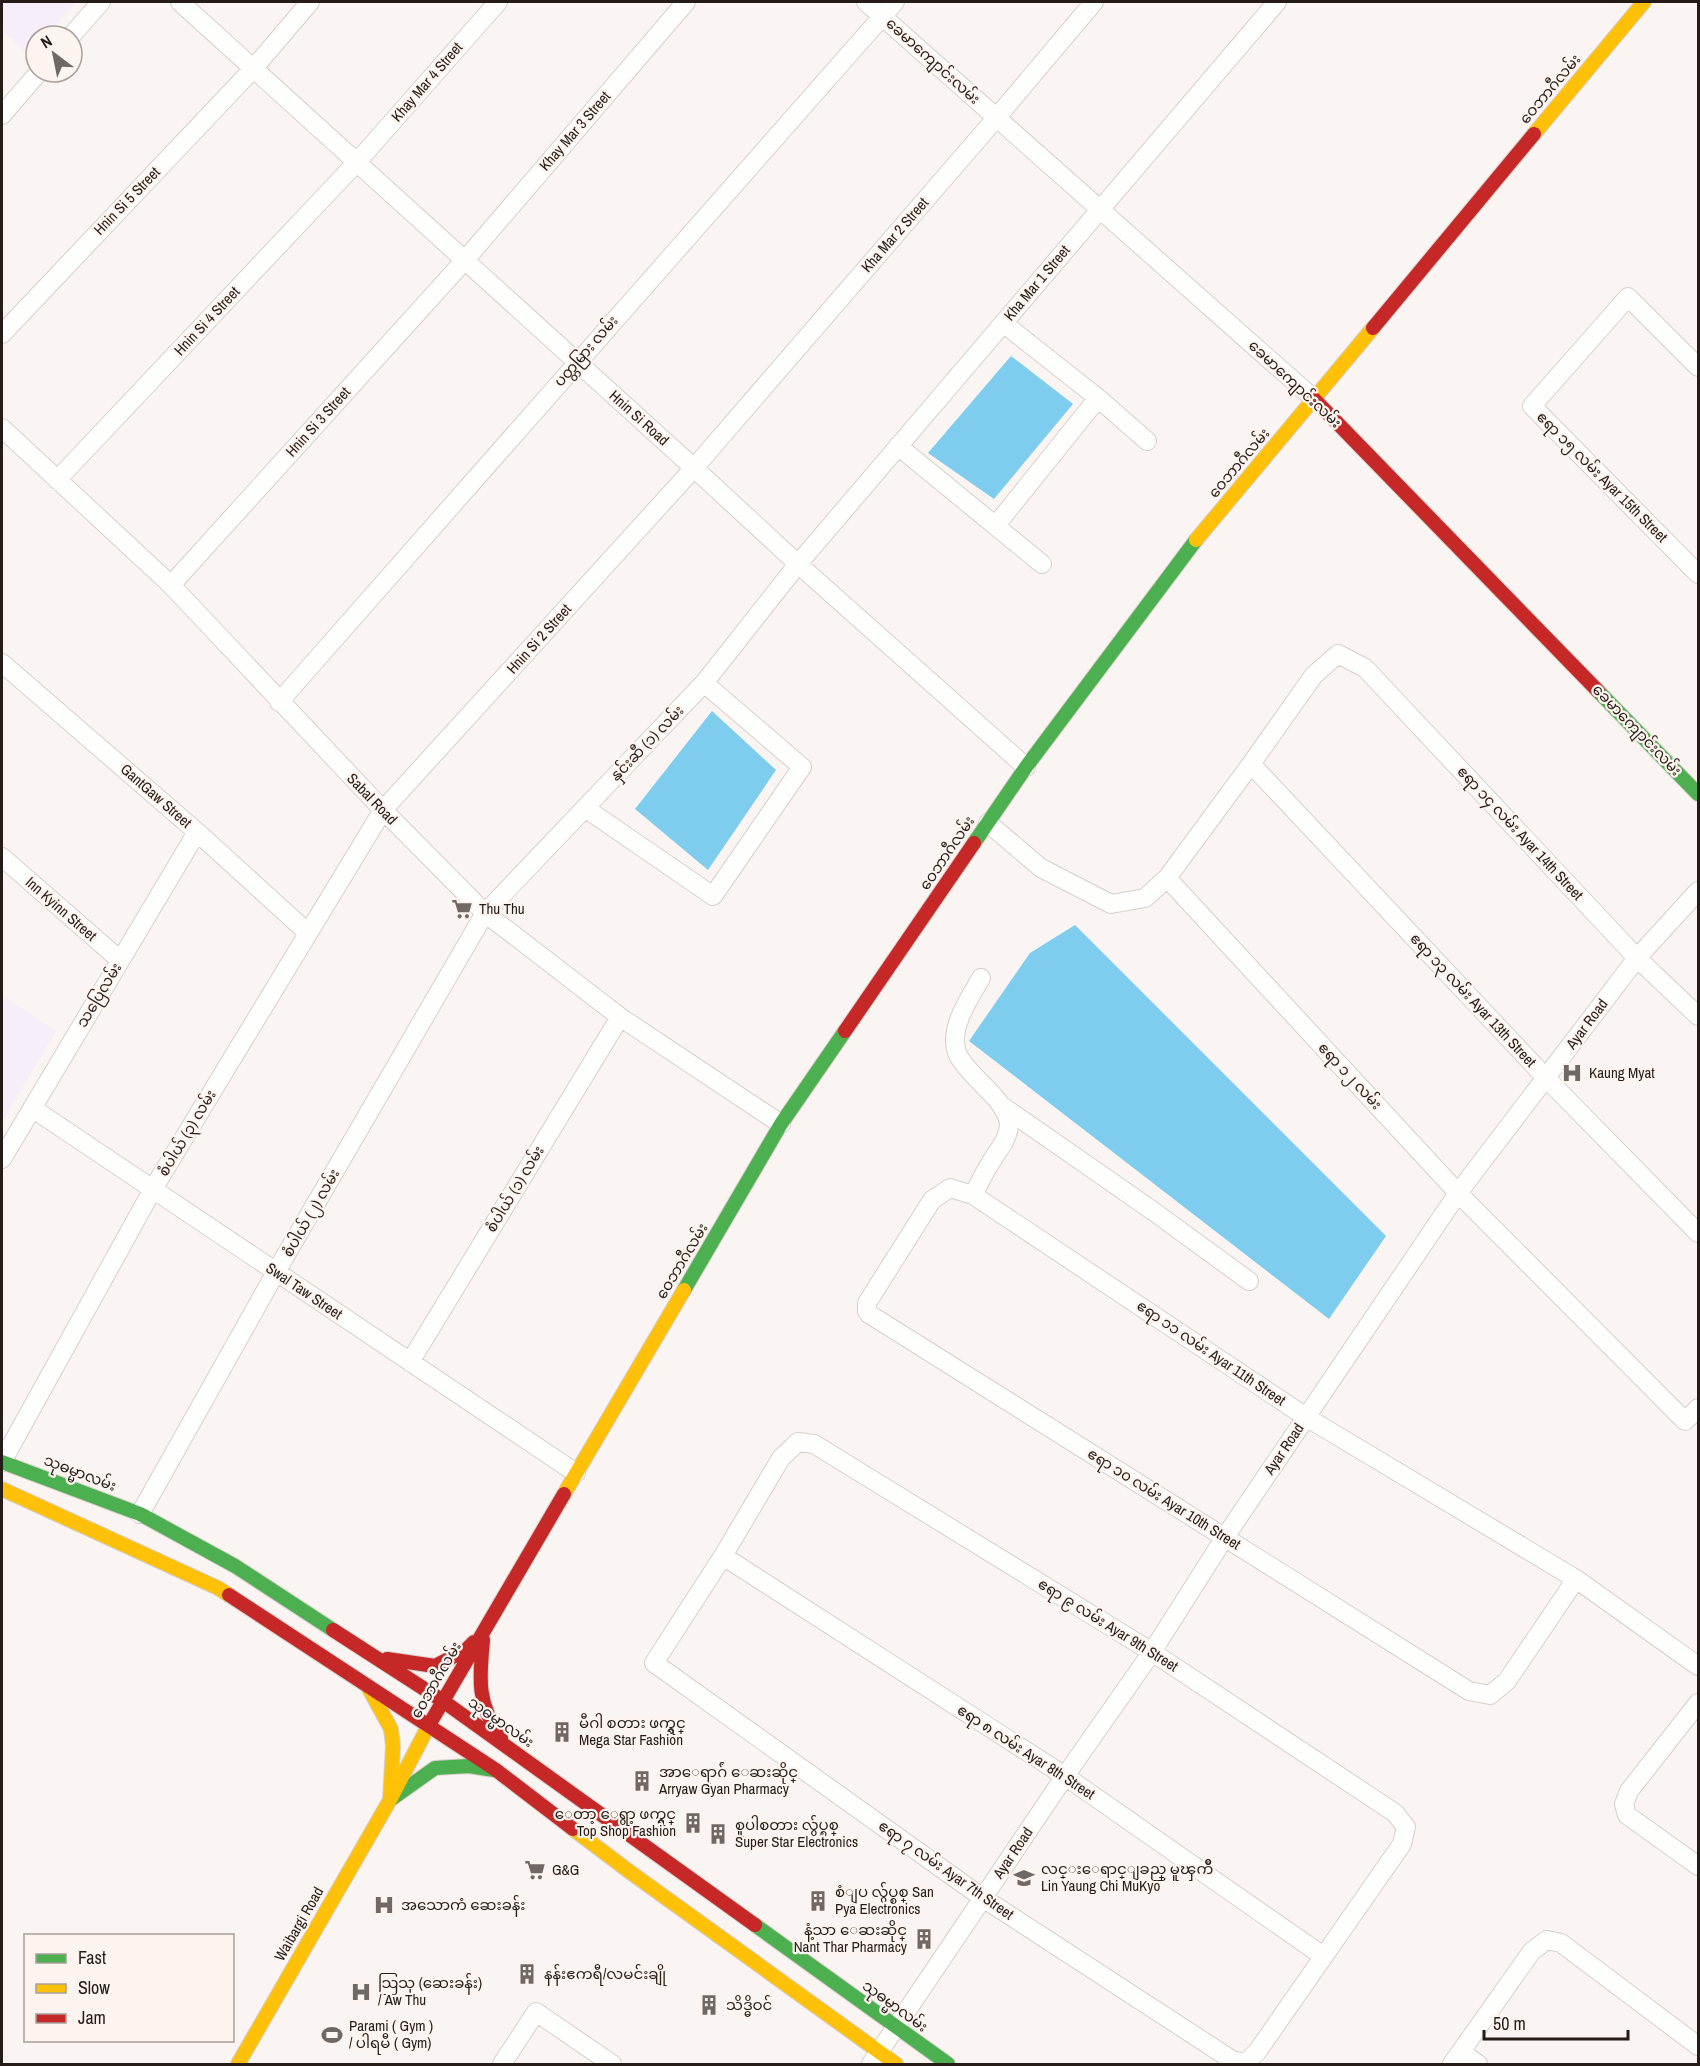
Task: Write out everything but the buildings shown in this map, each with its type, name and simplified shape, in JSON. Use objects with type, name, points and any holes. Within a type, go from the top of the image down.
[{"type":"main road","name":"ဝေဘာဂီလမ်း","points":[[390,1800],[429,1725],[781,1124],[1026,767],[1183,556],[1644,2]]},
{"type":"main road","name":"ခေမာကျောင်းလမ်း","points":[[1314,399],[1698,794]]},
{"type":"main road","name":"သုဓမ္မာလမ်း","points":[[2,1462],[140,1514],[235,1566],[444,1701],[948,2064]]},
{"type":"main road","points":[[2,1489],[218,1588],[496,1770],[875,2058],[896,2064]]},
{"type":"main road","points":[[376,1657],[435,1666],[466,1650],[484,1632]]},
{"type":"main road","points":[[484,1632],[479,1688],[488,1721],[507,1746]]},
{"type":"main road","points":[[367,1686],[391,1729],[393,1746],[390,1800]]},
{"type":"main road","points":[[390,1800],[435,1768],[469,1766],[496,1770]]},
{"type":"main road","name":"Waibargi Road","points":[[238,2064],[390,1800]]},
{"type":"street","points":[[82,24],[101,2]]},
{"type":"street","name":"Hnin Si Road","points":[[180,2],[798,564],[1026,767]]},
{"type":"street","name":"Hnin Si 5 Street","points":[[2,334],[253,69],[310,2]]},
{"type":"street","name":"Khay Mar 4 Street","points":[[357,162],[498,2]]},
{"type":"street","name":"Khay Mar 3 Street","points":[[465,260],[686,2]]},
{"type":"street","name":"ခေမာကျောင်းလမ်း","points":[[866,2],[1314,399]]},
{"type":"street","name":"ပတ္တမြား လမ်း","points":[[279,702],[895,2]]},
{"type":"street","name":"Kha Mar 2 Street","points":[[694,468],[1094,2]]},
{"type":"street","name":"Kha Mar 1 Street","points":[[798,564],[1277,2]]},
{"type":"street","points":[[2,115],[29,84]]},
{"type":"street","name":"Hnin Si 4 Street","points":[[57,480],[357,162]]},
{"type":"street","name":"Hnin Si 3 Street","points":[[171,585],[465,260]]},
{"type":"street","name":"ဧရာ ၁၅ လမ်း Ayar 15th Street","points":[[1698,367],[1628,297],[1532,406],[1698,574]]},
{"type":"street","points":[[1003,322],[1098,398],[1147,441]]},
{"type":"street","points":[[996,525],[1098,398]]},
{"type":"street","name":"Sabal Road","points":[[2,428],[171,585],[279,702],[485,913],[620,1017],[781,1124]]},
{"type":"street","points":[[898,446],[1042,564]]},
{"type":"street","name":"Hnin Si 2 Street","points":[[383,810],[694,468]]},
{"type":"street","name":"နှင်းဆီ (၁) လမ်း","points":[[485,913],[704,683],[798,564]]},
{"type":"street","name":"ဧရာ ၁၄ လမ်း Ayar 14th Street","points":[[1251,764],[1314,675],[1338,654],[1365,668],[1637,958],[1698,1016]]},
{"type":"street","name":"GantGaw Street","points":[[2,663],[197,832],[308,933]]},
{"type":"street","points":[[585,808],[713,896],[802,767],[704,683]]},
{"type":"street","points":[[988,823],[1041,868],[1111,904],[1145,898],[1167,878],[1251,764]]},
{"type":"street","name":"ဧရာ ၁၃ လမ်း Ayar 13th Street","points":[[1251,764],[1546,1078],[1698,1233]]},
{"type":"street","name":"စံပါယ် (၃) လမ်း","points":[[2,1462],[153,1189],[383,810]]},
{"type":"street","name":"သပြေလမ်း","points":[[2,1159],[197,832]]},
{"type":"street","name":"Inn Kyinn Street","points":[[2,857],[120,960]]},
{"type":"street","name":"ဧရာ ၁၂ လမ်း","points":[[1167,878],[1458,1193],[1692,1414]]},
{"type":"street","name":"Ayar Road","points":[[875,2058],[1065,1776],[1152,1652],[1225,1537],[1458,1193],[1637,958],[1698,891]]},
{"type":"street","name":"စံပါယ် (၂) လမ်း","points":[[140,1514],[276,1272],[485,913]]},
{"type":"street","points":[[981,978],[962,1010],[956,1034],[958,1054],[964,1064],[1002,1106],[1153,1210],[1249,1281]]},
{"type":"street","name":"စံပါယ် (၁) လမ်း","points":[[410,1362],[620,1017]]},
{"type":"street","points":[[973,1195],[1006,1139],[1008,1119],[1002,1106]]},
{"type":"street","name":"Swal Taw Street","points":[[32,1108],[576,1473]]},
{"type":"street","name":"ဧရာ ၁၀ လမ်း Ayar 10th Street","points":[[973,1195],[950,1188],[932,1200],[867,1303],[869,1314],[1469,1691],[1490,1695],[1507,1681],[1576,1579]]},
{"type":"street","name":"ဧရာ ၁၁ လမ်း Ayar 11th Street","points":[[973,1195],[1306,1417],[1576,1579],[1698,1666]]},
{"type":"street","name":"ဧရာ ၉ လမ်း Ayar 9th Street","points":[[723,1556],[781,1458],[798,1442],[814,1444],[1152,1652],[1395,1813],[1406,1827],[1402,1844],[1323,1956]]},
{"type":"street","name":"ဧရာ ၇ လမ်း Ayar 7th Street","points":[[723,1556],[654,1664],[983,1898],[1232,2060],[1245,2063]]},
{"type":"street","name":"ဧရာ ၈ လမ်း Ayar 8th Street","points":[[723,1556],[1065,1776],[1323,1956]]},
{"type":"street","points":[[1698,1704],[1629,1791],[1624,1804],[1627,1815],[1698,1866]]},
{"type":"street","points":[[1478,2064],[1456,2058],[1532,1951],[1547,1940],[1561,1943],[1698,2046]]},
{"type":"street","points":[[1245,2063],[1257,2052],[1323,1956]]},
{"type":"street","points":[[502,2064],[536,2012],[612,2064]]},
{"type":"shaded area","points":[[2,2],[76,2],[57,24],[24,24],[24,50],[2,30]]},
{"type":"shaded area","points":[[2,995],[56,1031],[2,1122]]},
{"type":"water","points":[[1011,356],[1073,404],[994,499],[928,453]]},
{"type":"water","points":[[712,711],[776,770],[708,870],[635,809]]},
{"type":"water","points":[[1075,925],[1386,1236],[1329,1319],[969,1041],[1030,953]]},
{"type":"traffic: fast","points":[[974,843],[1026,767],[1196,540]]},
{"type":"traffic: fast","points":[[1598,691],[1698,794]]},
{"type":"traffic: fast","points":[[684,1290],[781,1124],[845,1031]]},
{"type":"traffic: fast","points":[[2,1462],[140,1514],[235,1566],[333,1630]]},
{"type":"traffic: fast","points":[[390,1800],[435,1768],[469,1766],[494,1770]]},
{"type":"traffic: fast","points":[[755,1925],[948,2064]]},
{"type":"traffic: slow","points":[[1534,134],[1644,2]]},
{"type":"traffic: slow","points":[[1196,540],[1373,328]]},
{"type":"traffic: slow","points":[[564,1494],[684,1290]]},
{"type":"traffic: slow","points":[[2,1489],[229,1595]]},
{"type":"traffic: slow","points":[[368,1687],[391,1729],[393,1746],[390,1800]]},
{"type":"traffic: slow","points":[[238,2064],[390,1800],[429,1725]]},
{"type":"traffic: slow","points":[[573,1829],[896,2064]]},
{"type":"traffic: jam","points":[[1373,328],[1534,134]]},
{"type":"traffic: jam","points":[[1314,399],[1598,691]]},
{"type":"traffic: jam","points":[[845,1031],[974,843]]},
{"type":"traffic: jam","points":[[429,1725],[564,1494]]},
{"type":"traffic: jam","points":[[229,1595],[496,1770],[573,1829]]},
{"type":"traffic: jam","points":[[333,1630],[443,1701],[755,1925]]},
{"type":"traffic: jam","points":[[483,1640],[481,1680],[484,1703],[493,1726],[501,1738]]},
{"type":"traffic: jam","points":[[387,1659],[435,1666],[466,1650],[474,1642]]},
{"type":"place","name":"Thu Thu","points":[[462,909]]},
{"type":"place","name":"Kaung Myat","points":[[1572,1073]]},
{"type":"place","name":"မီဂါ စတား ဖက္ရွင္ Mega Star Fashion","points":[[562,1732]]},
{"type":"place","name":"အာေရာဂ်ံ ေဆးဆိုင္ Arryaw Gyan Pharmacy","points":[[642,1781]]},
{"type":"place","name":"ေတာ့ ေရွာ့ ဖက္ရွင္ Top Shop Fashion","points":[[693,1823]]},
{"type":"place","name":"စူပါစတား လ်ွပ္စစ္ Super Star Electronics","points":[[718,1834]]},
{"type":"place","name":"G&G","points":[[535,1870]]},
{"type":"place","name":"လင္းေရာင္ျခည္ မူၾကိဳ Lin Yaung Chi MuKyo","points":[[1024,1878]]},
{"type":"place","name":"စံျပ လ်ွပ္စစ္ San Pya Electronics","points":[[818,1901]]},
{"type":"place","name":"အသောကံ ဆေးခန်း","points":[[384,1905]]},
{"type":"place","name":"နံ့သာ ေဆးဆိုင္ Nant Thar Pharmacy","points":[[924,1939]]},
{"type":"place","name":"နန်းဧကရီ/လမင်းချို","points":[[527,1974]]},
{"type":"place","name":"သြသု (ဆေးခန်း) / Aw Thu","points":[[361,1992]]},
{"type":"place","name":"သိဒ္ဓိဝင်","points":[[709,2005]]},
{"type":"place","name":"Parami ( Gym ) / ပါရမီ ( Gym)","points":[[332,2035]]}]
